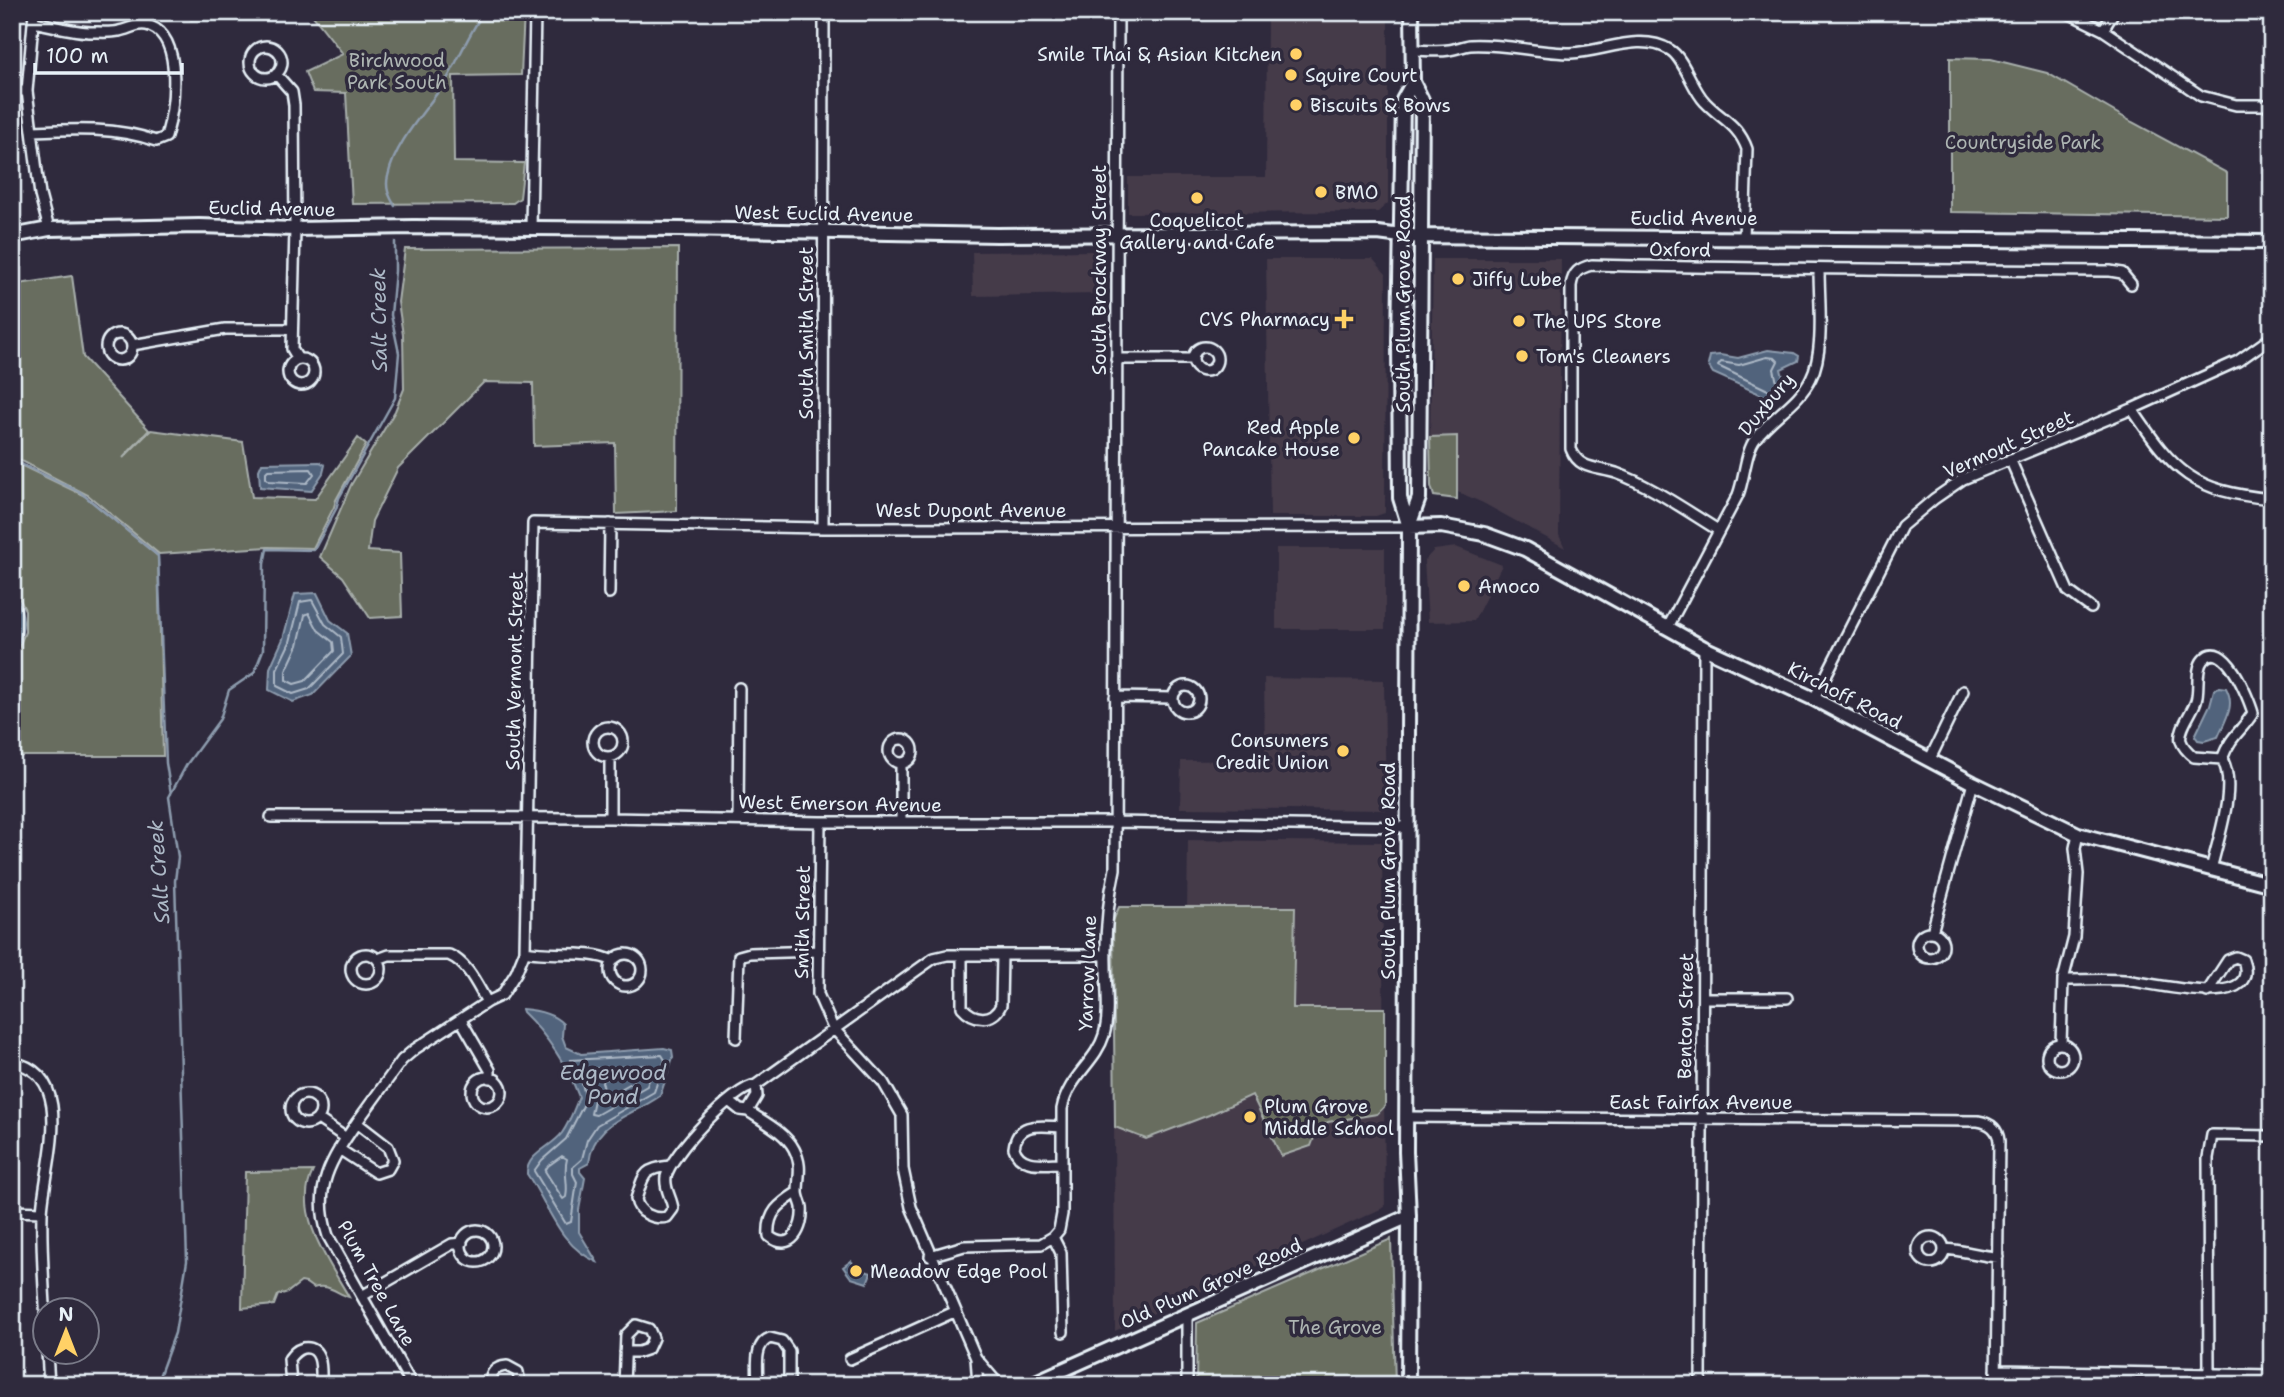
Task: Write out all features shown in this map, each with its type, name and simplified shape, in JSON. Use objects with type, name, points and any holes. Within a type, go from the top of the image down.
[{"type":"main road","name":"South Plum Grove Road","points":[[1409,527],[1419,498],[1422,236],[1422,100],[1413,82],[1412,12]]},
{"type":"main road","name":"South Plum Grove Road","points":[[1408,1385],[1409,1216],[1406,1117],[1409,527],[1400,498],[1399,341],[1403,100],[1413,82]]},
{"type":"main road","name":"Euclid Avenue","points":[[12,236],[49,229],[199,226],[295,229],[531,228]]},
{"type":"main road","name":"West Euclid Avenue","points":[[531,228],[997,235],[1116,233]]},
{"type":"main road","name":"Euclid Avenue","points":[[1116,233],[2272,242]]},
{"type":"main road","name":"Kirchoff Road","points":[[1409,527],[1441,526],[1483,534],[1525,549],[1704,648],[1814,699],[1973,783],[2078,834],[2272,886]]},
{"type":"main road","name":"Old Plum Grove Road","points":[[1029,1385],[1409,1216]]},
{"type":"street","points":[[531,228],[535,12]]},
{"type":"street","name":"South Smith Street","points":[[823,528],[824,12]]},
{"type":"street","name":"South Brockway Street","points":[[1115,697],[1118,12]]},
{"type":"street","points":[[2066,12],[2103,30],[2200,96],[2236,104],[2272,105]]},
{"type":"street","points":[[2103,30],[2115,12]]},
{"type":"street","points":[[33,131],[79,128],[140,136],[156,141],[166,137],[172,115],[173,55],[162,33],[149,25],[134,25],[119,31],[88,32],[33,17],[27,91],[40,195],[49,229]]},
{"type":"street","points":[[1412,50],[1450,50],[1469,45],[1569,53],[1639,42],[1663,46],[1674,52],[1694,90],[1708,105],[1731,122],[1742,136],[1747,149],[1744,238]]},
{"type":"street","points":[[276,74],[292,92],[294,104],[292,349],[298,359]]},
{"type":"street","points":[[12,91],[27,91]]},
{"type":"street","name":"Oxford","points":[[1718,530],[1619,474],[1579,464],[1574,456],[1571,449],[1573,277],[1583,267],[2110,271],[2122,273],[2131,284]]},
{"type":"street","name":"Duxbury","points":[[1668,627],[1738,495],[1755,439],[1774,417],[1795,400],[1811,378],[1818,349],[1819,270]]},
{"type":"street","points":[[132,345],[225,329],[292,329]]},
{"type":"street","name":"Vermont Street","points":[[1814,699],[1902,526],[1934,499],[1964,479],[2010,458],[2132,410],[2238,361],[2272,337]]},
{"type":"street","points":[[1116,359],[1193,359]]},
{"type":"street","points":[[2132,410],[2160,451],[2190,478],[2223,491],[2272,499]]},
{"type":"street","points":[[2010,458],[2068,591],[2091,608]]},
{"type":"street","name":"West Dupont Avenue","points":[[533,523],[823,528],[1409,527]]},
{"type":"street","name":"South Vermont Street","points":[[529,818],[533,523]]},
{"type":"street","points":[[609,593],[610,524]]},
{"type":"street","name":"Benton Street","points":[[1701,1385],[1704,648]]},
{"type":"street","points":[[2211,870],[2224,816],[2228,778],[2222,759],[2235,733],[2246,724],[2253,713],[2227,659],[2218,654],[2208,656],[2202,661],[2200,688],[2191,716],[2181,731],[2181,741],[2194,757],[2222,759]]},
{"type":"street","points":[[738,820],[739,688]]},
{"type":"street","points":[[1930,759],[1963,691]]},
{"type":"street","points":[[1115,697],[1173,698]]},
{"type":"street","name":"Yarrow Lane","points":[[1054,1237],[1059,1230],[1062,1214],[1061,1127],[1066,1092],[1104,1036],[1107,910],[1115,869],[1115,697]]},
{"type":"street","points":[[610,757],[610,818]]},
{"type":"street","points":[[901,763],[901,822]]},
{"type":"street","points":[[1932,932],[1973,783]]},
{"type":"street","name":"West Emerson Avenue","points":[[271,817],[1115,822],[1408,827]]},
{"type":"street","name":"Plum Tree Lane","points":[[412,1385],[334,1246],[324,1222],[322,1191],[334,1155],[402,1060],[487,1002],[502,995],[516,973],[525,951],[529,818]]},
{"type":"street","name":"Smith Street","points":[[820,822],[818,994],[833,1028],[883,1082],[902,1115],[905,1184],[911,1207],[976,1358],[999,1385]]},
{"type":"street","points":[[2061,1044],[2063,980],[2074,937],[2078,874],[2075,848],[2078,834]]},
{"type":"street","points":[[525,951],[603,956],[613,961]]},
{"type":"street","points":[[736,1038],[739,956],[745,953],[819,951]]},
{"type":"street","points":[[377,959],[389,955],[449,955],[457,959],[470,973],[487,1002]]},
{"type":"street","points":[[670,1166],[647,1171],[636,1199],[640,1209],[655,1218],[667,1217],[673,1209],[666,1185],[670,1166],[712,1114],[934,958],[962,955],[1105,955]]},
{"type":"street","points":[[962,955],[962,1007],[973,1017],[988,1018],[998,1012],[1001,1005],[1002,955]]},
{"type":"street","points":[[2063,980],[2124,980],[2207,992],[2217,992],[2234,986],[2245,976],[2243,960],[2236,957],[2228,960],[2207,992]]},
{"type":"street","points":[[1703,998],[1787,998]]},
{"type":"street","points":[[461,1020],[490,1070],[490,1078]]},
{"type":"street","points":[[15,1063],[33,1071],[44,1081],[53,1112],[52,1145],[42,1212],[45,1296]]},
{"type":"street","points":[[748,1111],[757,1096],[756,1085]]},
{"type":"street","points":[[730,1102],[777,1131],[792,1146],[800,1168],[797,1192],[779,1205],[768,1224],[769,1236],[776,1242],[786,1242],[795,1237],[800,1226],[802,1204],[797,1192]]},
{"type":"street","name":"East Fairfax Avenue","points":[[1406,1117],[1987,1123],[1998,1134],[1998,1257]]},
{"type":"street","points":[[318,1119],[346,1138]]},
{"type":"street","points":[[340,1149],[376,1172],[388,1169],[393,1160],[388,1147],[357,1123]]},
{"type":"street","points":[[1061,1127],[1032,1126],[1022,1129],[1017,1134],[1014,1147],[1016,1154],[1025,1162],[1062,1163]]},
{"type":"street","points":[[2209,1374],[2208,1158],[2212,1135],[2272,1136]]},
{"type":"street","points":[[12,1211],[42,1212]]},
{"type":"street","points":[[930,1256],[964,1245],[1041,1244],[1054,1237],[1061,1252],[1063,1332]]},
{"type":"street","points":[[362,1296],[452,1244],[462,1243]]},
{"type":"street","points":[[1944,1249],[1968,1250],[1976,1256],[1998,1257],[1996,1385]]},
{"type":"street","points":[[850,1359],[954,1312]]},
{"type":"street","points":[[1187,1314],[1187,1385]]},
{"type":"street","points":[[758,1385],[758,1349],[761,1343],[770,1338],[782,1341],[789,1350],[789,1385]]},
{"type":"street","points":[[291,1385],[289,1359],[297,1350],[310,1348],[316,1351],[319,1357],[321,1385]]},
{"type":"street","points":[[624,1385],[625,1352]]},
{"type":"street","name":"Smith Street","points":[[976,1358],[978,1385]]},
{"type":"street","points":[[48,1366],[49,1385]]},
{"type":"street","points":[[490,1385],[492,1373],[496,1368],[507,1366],[518,1373],[520,1385]]},
{"type":"street","points":[[1996,1370],[2272,1374]]},
{"type":"shaded area","points":[[1267,12],[1388,12],[1388,203],[1378,212],[1128,213],[1128,177],[1266,177]]},
{"type":"shaded area","points":[[1097,251],[1100,294],[973,296],[972,252]]},
{"type":"shaded area","points":[[1266,259],[1373,259],[1386,274],[1385,513],[1376,516],[1270,516]]},
{"type":"shaded area","points":[[1433,259],[1561,259],[1559,535],[1565,548],[1458,492],[1457,437],[1430,437]]},
{"type":"shaded area","points":[[1456,547],[1502,565],[1474,621],[1428,622],[1424,561],[1434,550]]},
{"type":"shaded area","points":[[1276,548],[1385,548],[1385,629],[1276,629]]},
{"type":"shaded area","points":[[1264,678],[1384,680],[1386,810],[1180,808],[1181,761],[1265,760]]},
{"type":"shaded area","name":"Plum Grove Middle School","points":[[1188,840],[1382,842],[1385,1207],[1115,1331],[1113,921],[1119,907],[1187,907]]},
{"type":"green space","points":[[186,12],[247,12],[246,16],[191,20]]},
{"type":"green space","name":"Birchwood Park South","points":[[310,12],[524,12],[521,75],[453,76],[454,162],[524,163],[520,198],[513,203],[352,204],[346,93],[313,92],[305,72],[343,54]]},
{"type":"green space","name":"Countryside Park","points":[[1950,58],[1991,59],[2047,73],[2227,173],[2227,216],[1950,212]]},
{"type":"green space","points":[[678,248],[677,511],[616,514],[615,443],[534,446],[533,383],[484,382],[398,468],[372,521],[368,551],[400,553],[402,616],[370,618],[343,577],[320,557],[351,485],[395,411],[404,389],[403,335],[398,302],[405,249]]},
{"type":"green space","points":[[72,276],[83,357],[149,430],[123,458],[151,430],[243,442],[252,497],[315,499],[358,438],[366,445],[313,548],[268,547],[159,554],[88,495],[12,456],[12,285]]},
{"type":"green space","points":[[1457,436],[1457,499],[1434,496],[1431,486],[1430,437]]},
{"type":"green space","points":[[12,461],[85,496],[158,556],[163,756],[12,756],[12,664],[25,632],[25,610],[12,583]]},
{"type":"green space","points":[[1119,907],[1295,907],[1293,1008],[1385,1008],[1385,1106],[1377,1114],[1328,1122],[1317,1130],[1311,1146],[1281,1156],[1252,1095],[1146,1139],[1115,1127],[1113,921]]},
{"type":"green space","points":[[313,1171],[307,1203],[310,1220],[323,1253],[349,1297],[328,1288],[313,1288],[301,1282],[288,1292],[278,1295],[274,1305],[242,1308],[245,1172]]},
{"type":"green space","name":"The Grove","points":[[1391,1239],[1395,1385],[1196,1385],[1197,1323]]},
{"type":"water","points":[[1768,350],[1799,356],[1798,361],[1781,369],[1785,385],[1771,399],[1713,373],[1708,365],[1710,356],[1738,358]]},
{"type":"water","points":[[320,462],[325,465],[323,473],[311,491],[260,487],[259,470],[262,463]]},
{"type":"water","points":[[12,587],[21,607],[23,623],[12,660]]},
{"type":"water","points":[[317,593],[330,620],[347,633],[351,656],[313,695],[293,702],[269,690],[270,668],[283,639],[295,594]]},
{"type":"water","points":[[2219,687],[2226,688],[2229,695],[2230,707],[2226,719],[2218,737],[2198,740],[2195,736],[2214,690]]},
{"type":"water","name":"Edgewood Pond","points":[[522,1009],[544,1013],[559,1020],[563,1024],[562,1036],[566,1047],[581,1054],[664,1048],[672,1050],[673,1057],[660,1096],[605,1129],[592,1149],[589,1163],[580,1168],[585,1178],[579,1210],[579,1232],[597,1262],[584,1255],[564,1236],[527,1174],[535,1156],[562,1133],[579,1097],[556,1052]]},
{"type":"water","name":"Meadow Edge Pool","points":[[851,1261],[858,1269],[871,1273],[867,1283],[851,1278],[843,1267]]},
{"type":"waterway","name":"Salt Creek","points":[[395,206],[387,184],[392,162],[406,136],[450,74],[484,12]]},
{"type":"waterway","name":"Salt Creek","points":[[156,1385],[175,1333],[187,1261],[175,881],[178,857],[169,797],[187,764],[220,719],[229,690],[254,673],[263,650],[264,564],[267,549],[314,550],[339,498],[395,398],[399,353],[391,315],[395,242]]},
{"type":"waterway","points":[[12,460],[80,492],[158,556],[166,763],[171,794]]},
{"type":"place","name":"Smile Thai & Asian Kitchen","points":[[1296,54]]},
{"type":"place","name":"Squire Court","points":[[1291,75]]},
{"type":"place","name":"Biscuits & Bows","points":[[1296,105]]},
{"type":"place","name":"BMO","points":[[1321,192]]},
{"type":"place","name":"Coquelicot Gallery and Cafe","points":[[1197,198]]},
{"type":"place","name":"Jiffy Lube","points":[[1458,279]]},
{"type":"place","name":"CVS Pharmacy","points":[[1344,319]]},
{"type":"place","name":"The UPS Store","points":[[1519,321]]},
{"type":"place","name":"Tom's Cleaners","points":[[1522,356]]},
{"type":"place","name":"Red Apple Pancake House","points":[[1354,438]]},
{"type":"place","name":"Amoco","points":[[1464,586]]},
{"type":"place","name":"Consumers Credit Union","points":[[1343,751]]},
{"type":"place","name":"Plum Grove Middle School","points":[[1250,1117]]},
{"type":"place","name":"Meadow Edge Pool","points":[[856,1271]]}]
